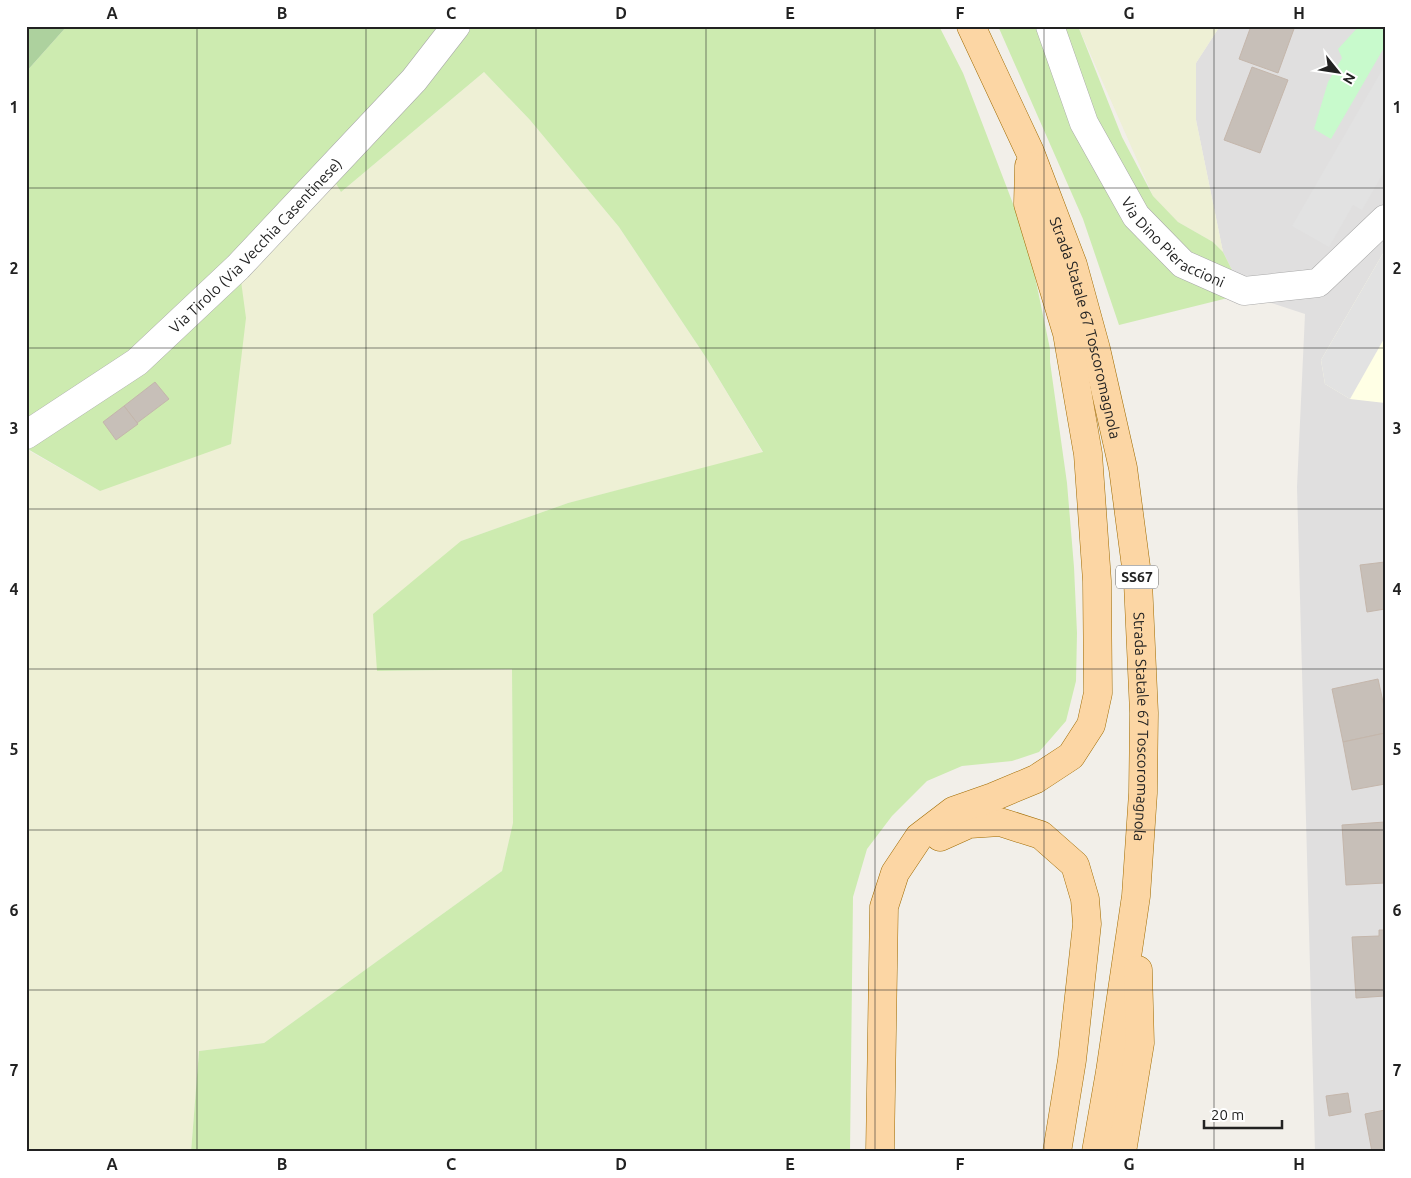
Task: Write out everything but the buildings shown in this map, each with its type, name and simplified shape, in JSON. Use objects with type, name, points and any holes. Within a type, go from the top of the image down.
[{"type":"main road","name":"Strada Statale 67 Toscoromagnola","points":[[971,26],[1030,152],[1074,265],[1096,349],[1123,468],[1138,582],[1144,713],[1143,793],[1136,896],[1096,1152]]},
{"type":"main road","points":[[880,1152],[884,908],[895,873],[919,837],[953,812],[1036,779],[1070,756],[1091,725],[1098,693],[1097,581],[1088,454],[1067,333],[1028,204],[1030,152]]},
{"type":"main road","points":[[884,908],[906,870],[931,842],[969,824],[1000,822],[1042,835],[1075,865],[1085,899],[1087,924],[1072,1060],[1057,1152]]},
{"type":"main road","points":[[1122,1152],[1140,1043],[1136,896]]},
{"type":"street","name":"Via Tirolo (Via Vecchia Casentinese)","points":[[26,435],[137,362],[238,266],[414,80],[456,26]]},
{"type":"street","name":"Via Dino Pieraccioni","points":[[1050,26],[1084,123],[1136,216],[1183,264],[1244,291],[1318,283],[1385,219]]},
{"type":"shaded area","points":[[1078,26],[1220,26],[1196,63],[1196,120],[1223,252],[1213,242],[1178,222],[1153,196]]},
{"type":"shaded area","points":[[1220,26],[1385,26],[1385,1152],[1315,1152],[1297,487],[1305,314],[1244,294],[1223,252],[1196,120],[1196,63]]},
{"type":"shaded area","points":[[1385,65],[1385,170],[1362,210],[1353,205],[1329,247],[1292,226]]},
{"type":"shaded area","points":[[484,72],[530,120],[619,227],[705,356],[763,453],[568,503],[461,541],[377,671],[512,669],[513,824],[502,871],[264,1043],[199,1051],[191,1152],[26,1152],[26,449],[100,491],[238,267],[328,171],[341,192]]},
{"type":"shaded area","points":[[1385,250],[1385,403],[1350,399],[1325,384],[1321,360]]},
{"type":"shaded area","points":[[1385,250],[1385,337],[1350,399],[1325,384],[1321,360]]},
{"type":"green space","points":[[26,26],[67,26],[26,72]]},
{"type":"green space","points":[[67,26],[939,26],[963,73],[1028,243],[1050,349],[1050,362],[1067,483],[1077,633],[1076,681],[1066,721],[1039,752],[1012,761],[962,766],[927,781],[892,816],[867,849],[853,897],[850,1152],[191,1152],[199,1051],[264,1043],[502,871],[513,823],[512,669],[377,671],[373,614],[461,541],[568,503],[763,452],[705,356],[619,227],[530,120],[484,72],[341,192],[329,172],[239,266],[246,318],[231,444],[100,491],[26,448],[26,72]]},
{"type":"green space","points":[[998,26],[1078,26],[1122,137],[1153,196],[1178,222],[1213,242],[1223,252],[1244,294],[1119,325],[1083,219]]},
{"type":"green space","points":[[1359,26],[1385,27],[1385,46],[1331,139],[1314,129],[1328,82],[1342,58],[1338,49]]}]
